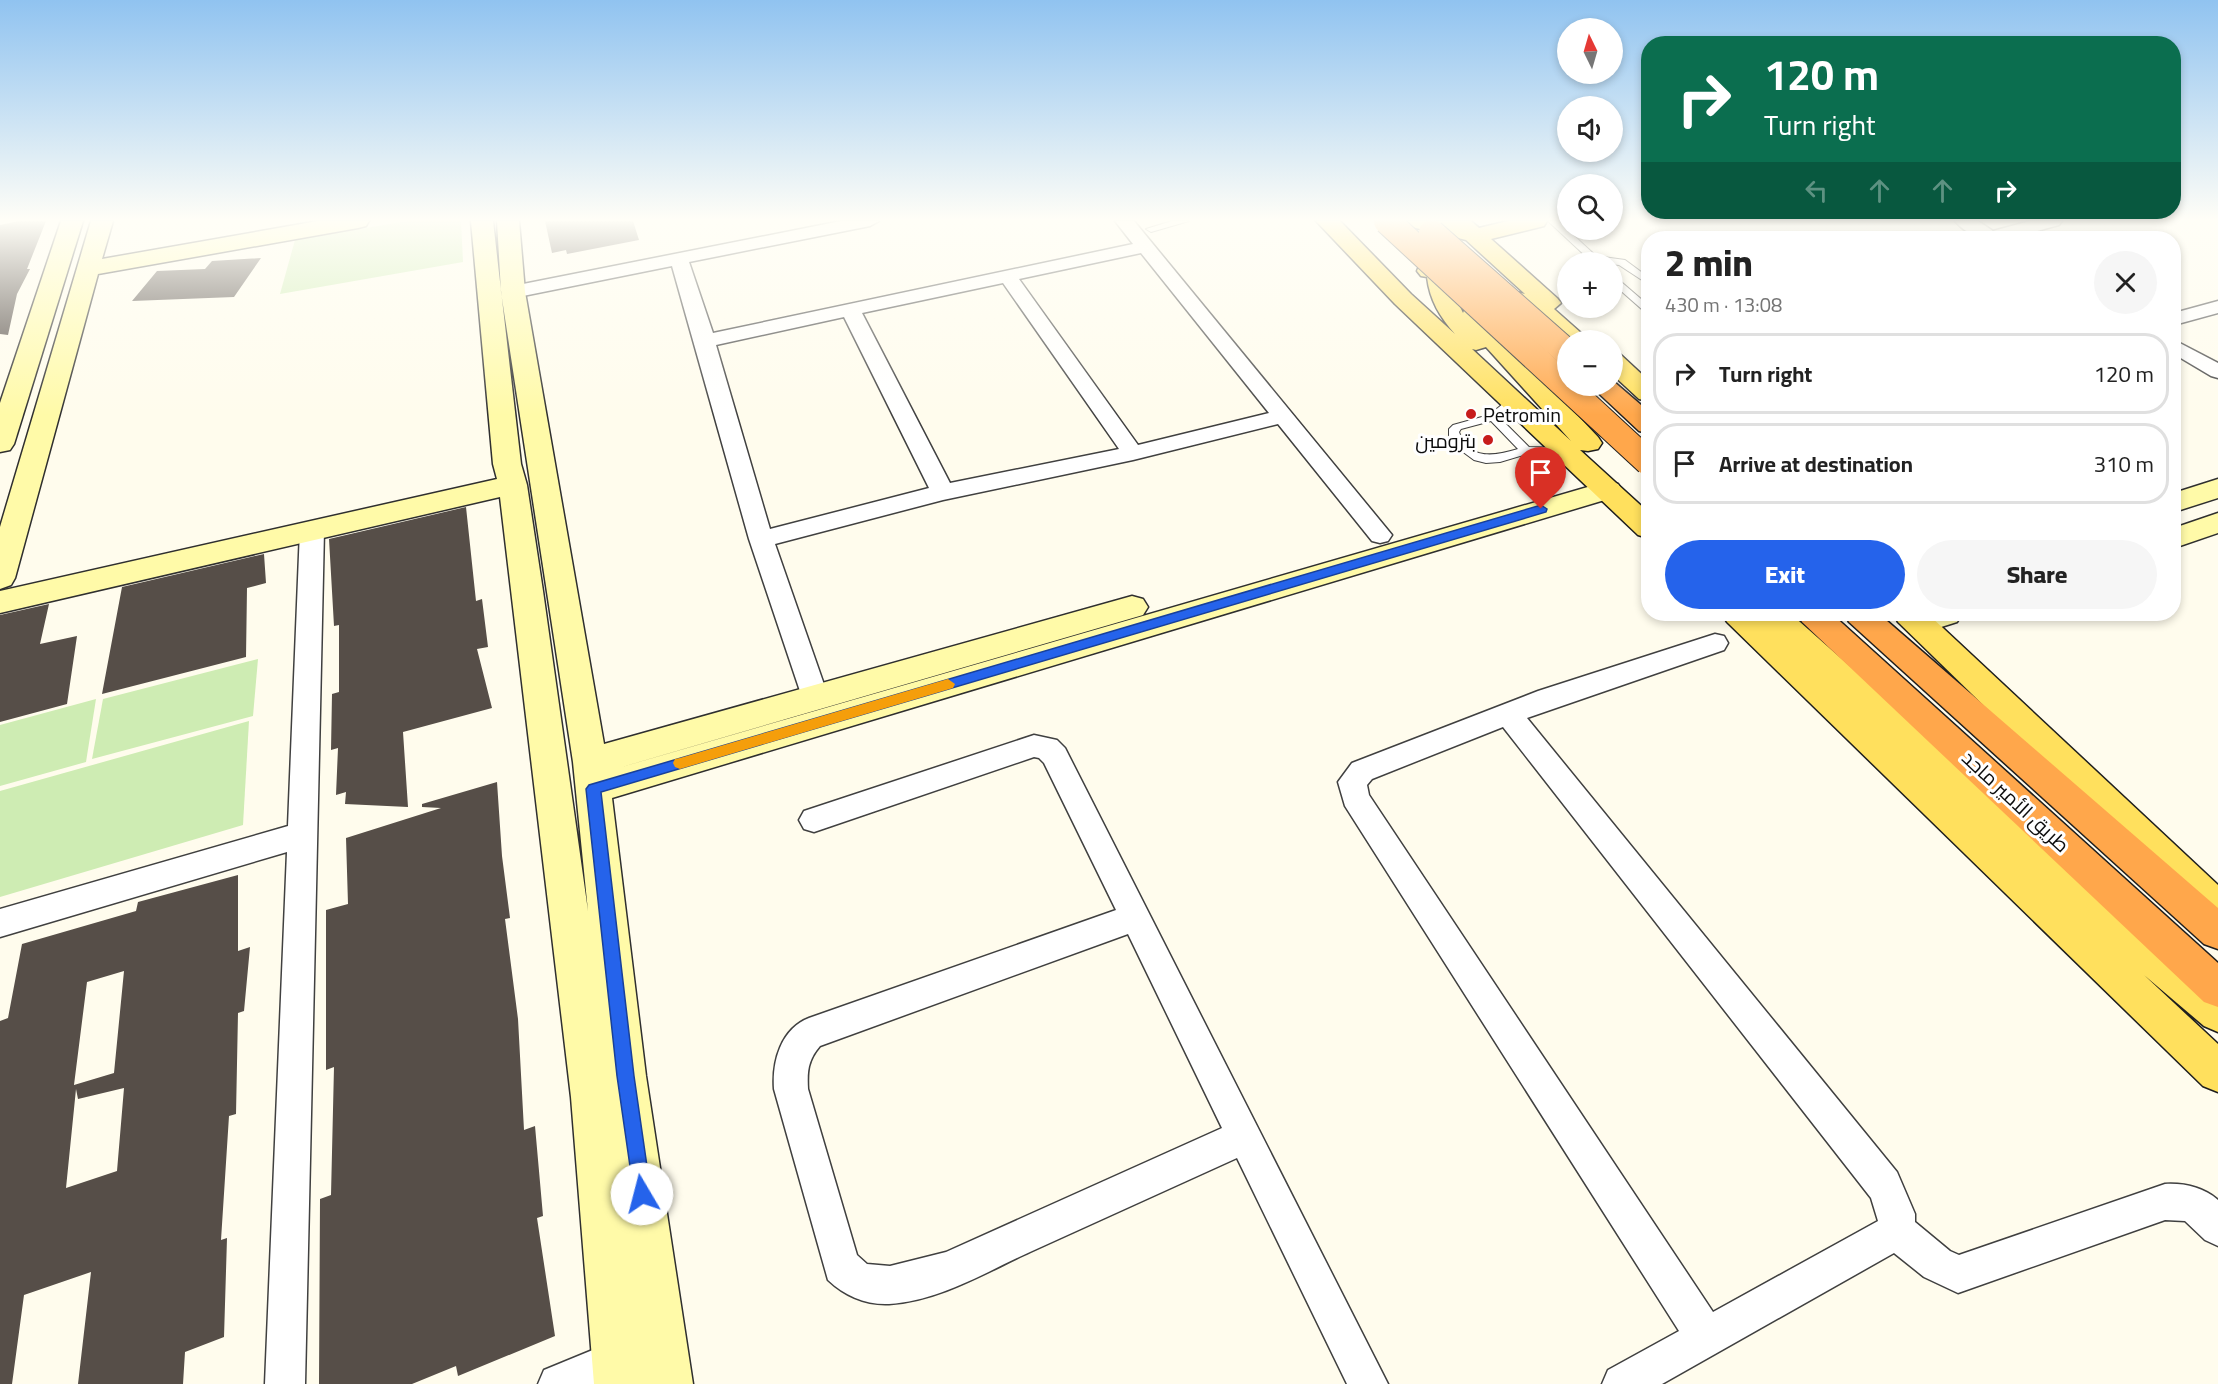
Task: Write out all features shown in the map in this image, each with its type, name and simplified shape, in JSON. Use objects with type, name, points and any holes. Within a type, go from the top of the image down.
[{"type":"highway","points":[[1457,286],[1641,456]]},
{"type":"highway","points":[[1491,286],[1557,343]]},
{"type":"highway","points":[[1615,396],[1641,419]]},
{"type":"highway","name":"طريق الأمير ماجد","points":[[1793,621],[1924,717],[2218,989]]},
{"type":"highway","name":"طريق الأمير ماجد","points":[[1871,621],[1946,669],[2218,932]]},
{"type":"main road","points":[[1390,286],[1512,399],[1590,466],[1641,496]]},
{"type":"main road","points":[[1428,286],[1432,303],[1445,326],[1512,399]]},
{"type":"main road","points":[[1440,286],[1449,313],[1641,521]]},
{"type":"main road","points":[[1531,286],[1580,330]]},
{"type":"main road","points":[[1565,330],[1534,305],[1511,296],[1486,298],[1479,302],[1475,314],[1485,331],[1590,466]]},
{"type":"main road","points":[[1623,371],[1641,388]]},
{"type":"main road","points":[[1623,377],[1641,390]]},
{"type":"main road","points":[[1745,621],[2218,1070]]},
{"type":"main road","points":[[1793,621],[2218,1070]]},
{"type":"main road","points":[[1793,621],[2123,933],[2218,1013]]},
{"type":"main road","points":[[1927,621],[1946,669],[2218,909]]},
{"type":"main road","points":[[1946,669],[2218,877]]},
{"type":"street","points":[[1,437],[51,286]]},
{"type":"street","points":[[83,286],[0,579],[510,475]]},
{"type":"street","points":[[489,286],[510,475],[544,587],[592,776],[609,1087],[618,1372],[558,1384]]},
{"type":"street","points":[[513,286],[544,587],[609,1087],[668,1384]]},
{"type":"street","points":[[513,292],[545,286]]},
{"type":"street","points":[[687,286],[761,539],[814,696]]},
{"type":"street","points":[[705,341],[966,286]]},
{"type":"street","points":[[1014,286],[1133,453]]},
{"type":"street","points":[[1184,286],[1282,416],[1380,535]]},
{"type":"street","points":[[2181,317],[2218,307]]},
{"type":"street","points":[[850,309],[943,492]]},
{"type":"street","points":[[2181,350],[2218,372]]},
{"type":"street","points":[[21,380],[58,374]]},
{"type":"street","points":[[761,539],[943,492],[1133,453],[1282,416]]},
{"type":"street","points":[[592,776],[814,696],[1113,624],[1590,466]]},
{"type":"street","points":[[592,776],[1113,624],[1590,466]]},
{"type":"street","points":[[0,602],[312,530],[510,475]]},
{"type":"street","points":[[2181,501],[2218,488]]},
{"type":"street","points":[[2181,536],[2218,523]]},
{"type":"street","points":[[285,1384],[312,530]]},
{"type":"street","points":[[1706,1337],[1355,798],[1352,782],[1362,771],[1548,698],[1715,643]]},
{"type":"street","points":[[1508,714],[1884,1185],[1896,1214],[1897,1231],[1937,1264],[1958,1274],[2165,1202],[2181,1201],[2199,1206],[2218,1227]]},
{"type":"street","points":[[814,820],[1034,746],[1047,748],[1055,756],[1368,1384]]},
{"type":"street","points":[[0,923],[301,835]]},
{"type":"street","points":[[1136,917],[810,1035],[798,1046],[789,1067],[791,1089],[841,1267],[861,1281],[886,1285],[940,1274],[1244,1136]]},
{"type":"street","points":[[1622,1384],[1897,1231]]},
{"type":"lane","points":[[1623,286],[1641,303]]},
{"type":"lane","points":[[1512,399],[1493,417],[1457,427],[1453,431],[1454,437],[1473,456],[1482,460],[1493,460],[1526,450],[1590,466]]},
{"type":"lane","points":[[1493,417],[1526,450]]},
{"type":"green space","points":[[282,286],[328,286],[280,294]]},
{"type":"green space","points":[[258,659],[253,716],[92,759],[103,699]]},
{"type":"green space","points":[[96,699],[86,762],[0,786],[0,725]]},
{"type":"green space","points":[[249,721],[243,825],[0,897],[0,791]]},
{"type":"building","points":[[0,286],[21,286],[17,294],[8,335],[0,334]]},
{"type":"building","points":[[145,286],[242,286],[234,297],[132,301]]},
{"type":"building","points":[[466,507],[476,601],[482,599],[488,647],[477,649],[492,708],[403,732],[408,807],[345,804],[346,792],[336,795],[338,748],[331,750],[332,694],[339,692],[339,625],[334,626],[329,539]]},
{"type":"building","points":[[264,554],[266,583],[247,588],[246,657],[102,694],[122,587]]},
{"type":"building","points":[[49,604],[40,644],[77,636],[67,704],[0,722],[0,615]]},
{"type":"building","points":[[497,782],[502,856],[510,918],[505,919],[518,1019],[524,1130],[535,1126],[543,1216],[537,1218],[555,1336],[458,1376],[456,1366],[412,1384],[319,1384],[320,1199],[331,1195],[334,1067],[326,1070],[326,910],[348,904],[346,838],[441,808],[422,807],[422,804]]},
{"type":"building","points":[[238,875],[238,951],[250,947],[244,1011],[238,1013],[236,1114],[229,1116],[221,1240],[227,1238],[224,1337],[185,1352],[183,1384],[78,1384],[91,1272],[24,1295],[12,1384],[0,1384],[0,1021],[8,1018],[22,944],[136,911],[138,902]],"holes":[[[124,971],[114,1073],[74,1085],[87,982]],[[124,1088],[117,1171],[66,1188],[76,1089],[78,1099]]]},
{"type":"slow traffic","points":[[680,763],[948,684]]},
{"type":"place","name":"Petromin","points":[[1471,414]]},
{"type":"place","name":"بترومين","points":[[1488,440]]},
{"type":"route","points":[[642,1194],[626,1076],[594,789],[1541,509]]}]
